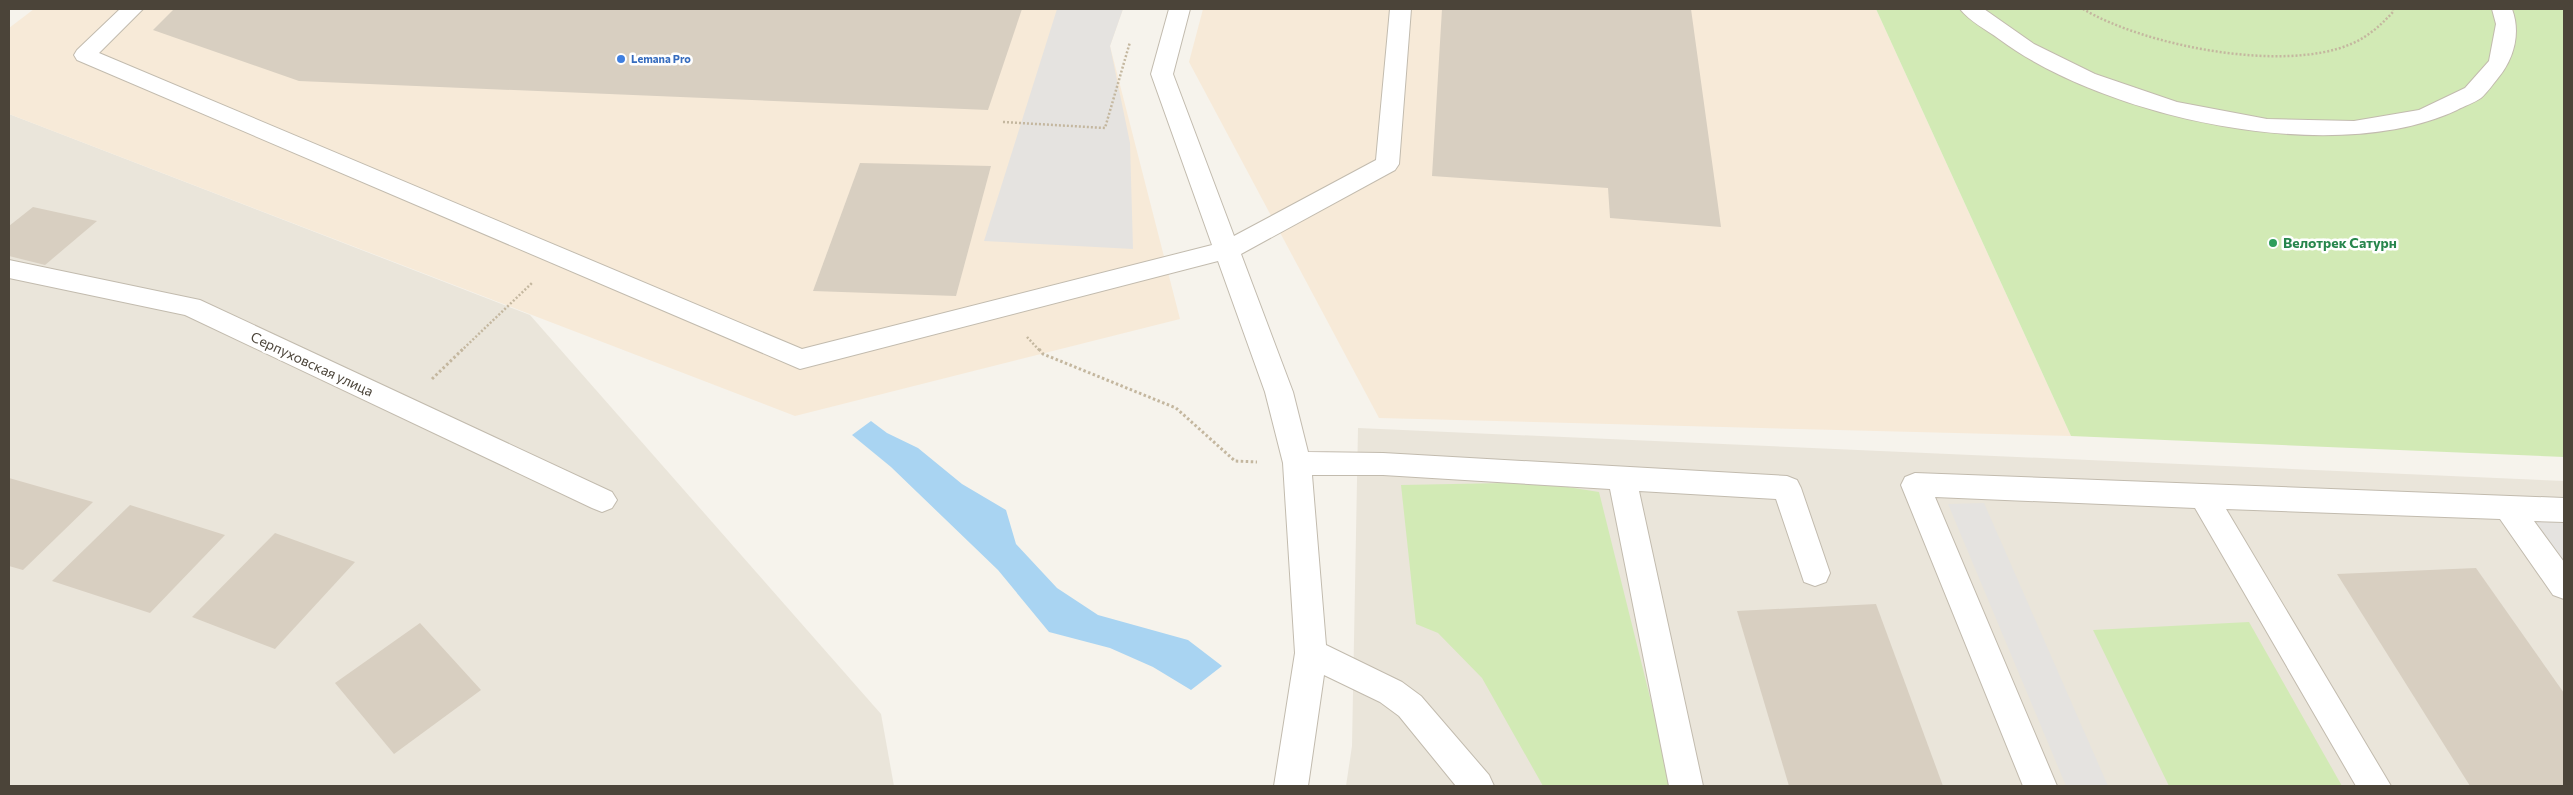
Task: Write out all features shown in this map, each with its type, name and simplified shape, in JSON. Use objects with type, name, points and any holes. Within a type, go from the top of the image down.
[{"type":"street","points":[[132,9],[85,55],[800,359],[1228,250],[1387,164],[1401,9]]},
{"type":"street","points":[[1179,9],[1162,74],[1279,392],[1297,463],[1311,653],[1299,782]]},
{"type":"street","points":[[1971,9],[2026,49],[2087,79],[2173,108],[2266,126],[2354,128],[2424,116],[2473,93],[2500,62],[2507,24],[2502,9]]},
{"type":"street","name":"Серпуховская улица","points":[[9,269],[190,307],[602,500]]},
{"type":"street","points":[[1297,463],[1383,464],[1787,488],[1815,573]]},
{"type":"street","points":[[1622,478],[1686,786]]},
{"type":"street","points":[[2040,786],[1915,485],[2564,510]]},
{"type":"street","points":[[2204,497],[2374,786]]},
{"type":"street","points":[[2508,508],[2564,586]]},
{"type":"street","points":[[1311,653],[1391,692],[1410,706],[1476,786]]},
{"type":"path","points":[[2083,9],[2147,36],[2216,53],[2281,57],[2334,50],[2373,34],[2393,12],[2393,9]]},
{"type":"path","points":[[1003,122],[1105,128],[1132,36]]},
{"type":"path","points":[[403,407],[559,256]]},
{"type":"path","points":[[998,308],[1043,354],[1176,408],[1235,461],[1297,463]]},
{"type":"shaded area","points":[[34,9],[1123,9],[1110,46],[1180,319],[795,416],[9,114],[9,28]]},
{"type":"shaded area","points":[[1057,9],[1123,9],[1110,46],[1130,143],[1133,249],[984,241]]},
{"type":"shaded area","points":[[1203,9],[1876,9],[2071,436],[1379,418],[1189,62]]},
{"type":"shaded area","points":[[9,114],[530,315],[881,714],[894,786],[9,786]]},
{"type":"shaded area","points":[[1358,428],[2564,481],[2564,786],[1346,786],[1352,746]]},
{"type":"shaded area","points":[[1984,503],[2108,786],[2066,786],[1948,504]]},
{"type":"shaded area","points":[[2508,508],[2564,510],[2564,586]]},
{"type":"green space","name":"Велотрек Сатурн","points":[[1876,9],[2564,9],[2564,457],[2071,436]]},
{"type":"green space","points":[[1505,483],[1555,485],[1599,492],[1672,786],[1543,786],[1482,678],[1438,633],[1416,624],[1401,485]]},
{"type":"green space","points":[[2249,622],[2342,786],[2169,786],[2093,630]]},
{"type":"water","points":[[871,421],[887,433],[918,448],[962,484],[1006,510],[1016,544],[1057,588],[1098,615],[1188,640],[1222,666],[1191,690],[1153,667],[1110,648],[1049,632],[998,570],[891,467],[852,435]]},
{"type":"building","name":"Lemana Pro","points":[[174,9],[1022,9],[988,110],[299,81],[153,30]]},
{"type":"building","points":[[1442,9],[1691,9],[1721,227],[1610,218],[1608,188],[1432,176]]},
{"type":"building","points":[[860,163],[991,166],[956,296],[813,291]]},
{"type":"building","points":[[33,207],[97,221],[45,265],[9,256],[9,226]]},
{"type":"building","points":[[9,478],[93,502],[23,570],[9,566]]},
{"type":"building","points":[[130,505],[225,535],[150,613],[52,581]]},
{"type":"building","points":[[275,533],[355,562],[275,649],[192,617]]},
{"type":"building","points":[[2476,568],[2564,693],[2564,786],[2470,786],[2337,574]]},
{"type":"building","points":[[1876,604],[1943,786],[1789,786],[1737,611]]},
{"type":"building","points":[[420,623],[481,690],[394,754],[335,683]]},
{"type":"place","name":"Lemana Pro","points":[[621,59]]},
{"type":"place","name":"Велотрек Сатурн","points":[[2273,243]]}]
